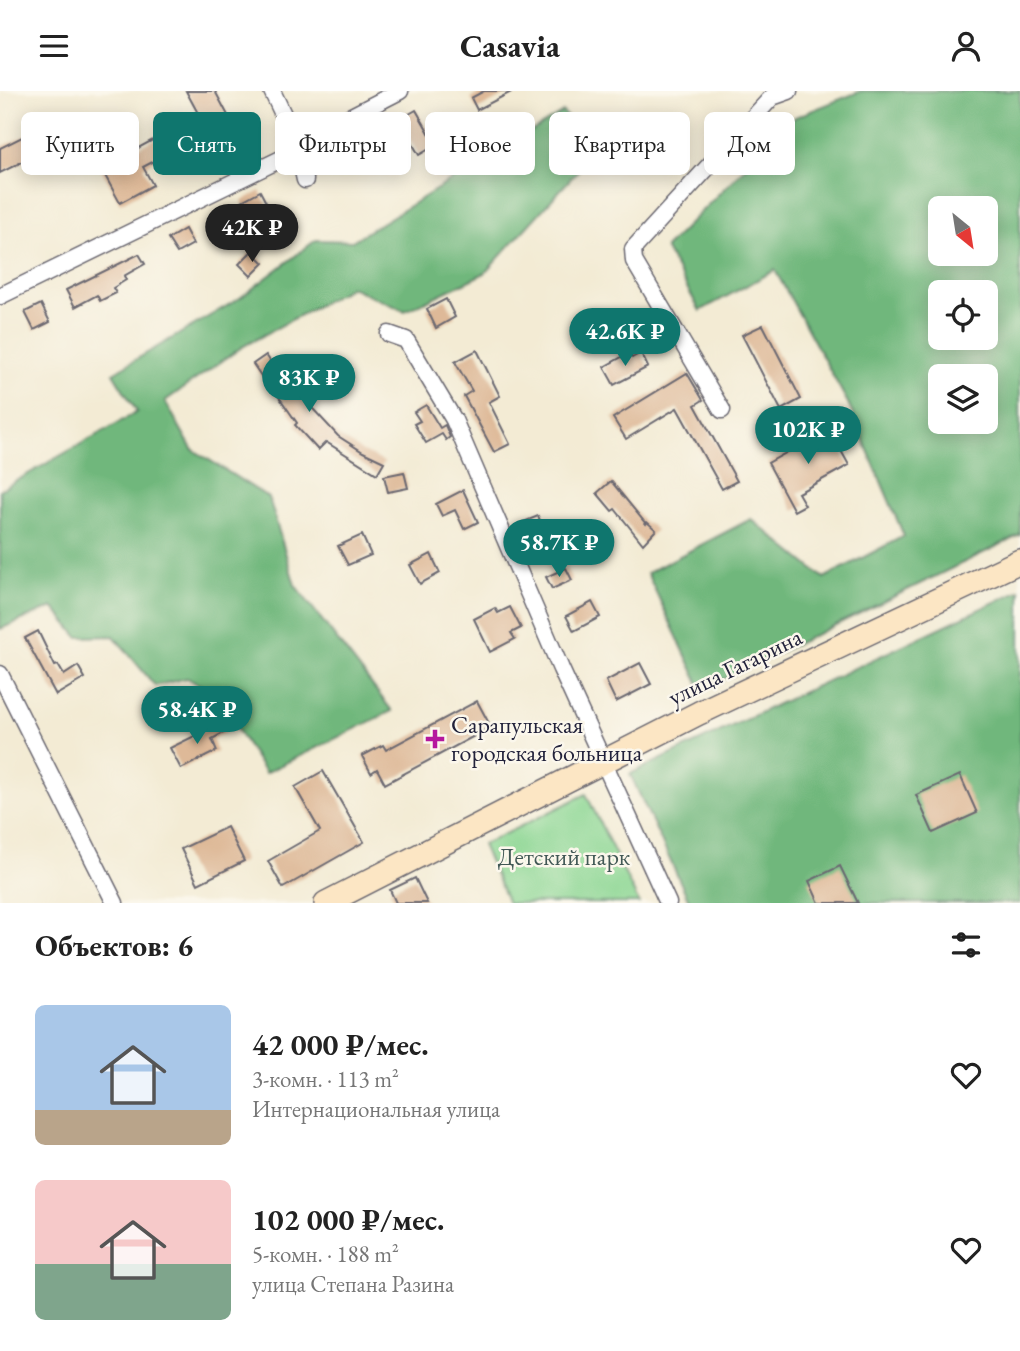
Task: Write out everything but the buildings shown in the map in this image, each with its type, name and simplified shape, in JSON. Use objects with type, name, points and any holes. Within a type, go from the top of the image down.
[{"type":"street","points":[[272,91],[282,112]]},
{"type":"street","points":[[359,112],[400,91]]},
{"type":"street","points":[[722,410],[634,261],[633,249],[772,97],[789,91]]},
{"type":"street","points":[[0,296],[275,162]]},
{"type":"street","points":[[303,175],[304,180]]},
{"type":"street","points":[[389,334],[406,340],[454,420],[561,669],[668,903]]},
{"type":"street","name":"улица Гагарина","points":[[326,903],[603,761],[1020,561]]},
{"type":"street","points":[[0,674],[115,903]]},
{"type":"green space","points":[[861,91],[1020,91],[1020,535],[702,690],[647,573],[751,519],[824,578],[904,536],[848,403],[775,270],[700,311],[665,248],[737,175],[795,175],[795,117]]},
{"type":"green space","points":[[549,121],[549,175],[574,175],[485,273],[405,311],[351,287],[242,347],[165,401],[192,449],[269,498],[295,585],[392,711],[265,773],[215,694],[187,678],[155,686],[114,636],[78,637],[53,607],[0,629],[0,490],[137,412],[113,373],[240,298],[316,240],[352,241],[460,175],[535,175],[535,129]]},
{"type":"green space","points":[[1020,590],[1020,903],[690,903],[630,774]]},
{"type":"green space","name":"Детский парк","points":[[586,794],[639,903],[508,903],[482,845]]},
{"type":"place","name":"Сарапульская городская больница","points":[[435,739]]}]
